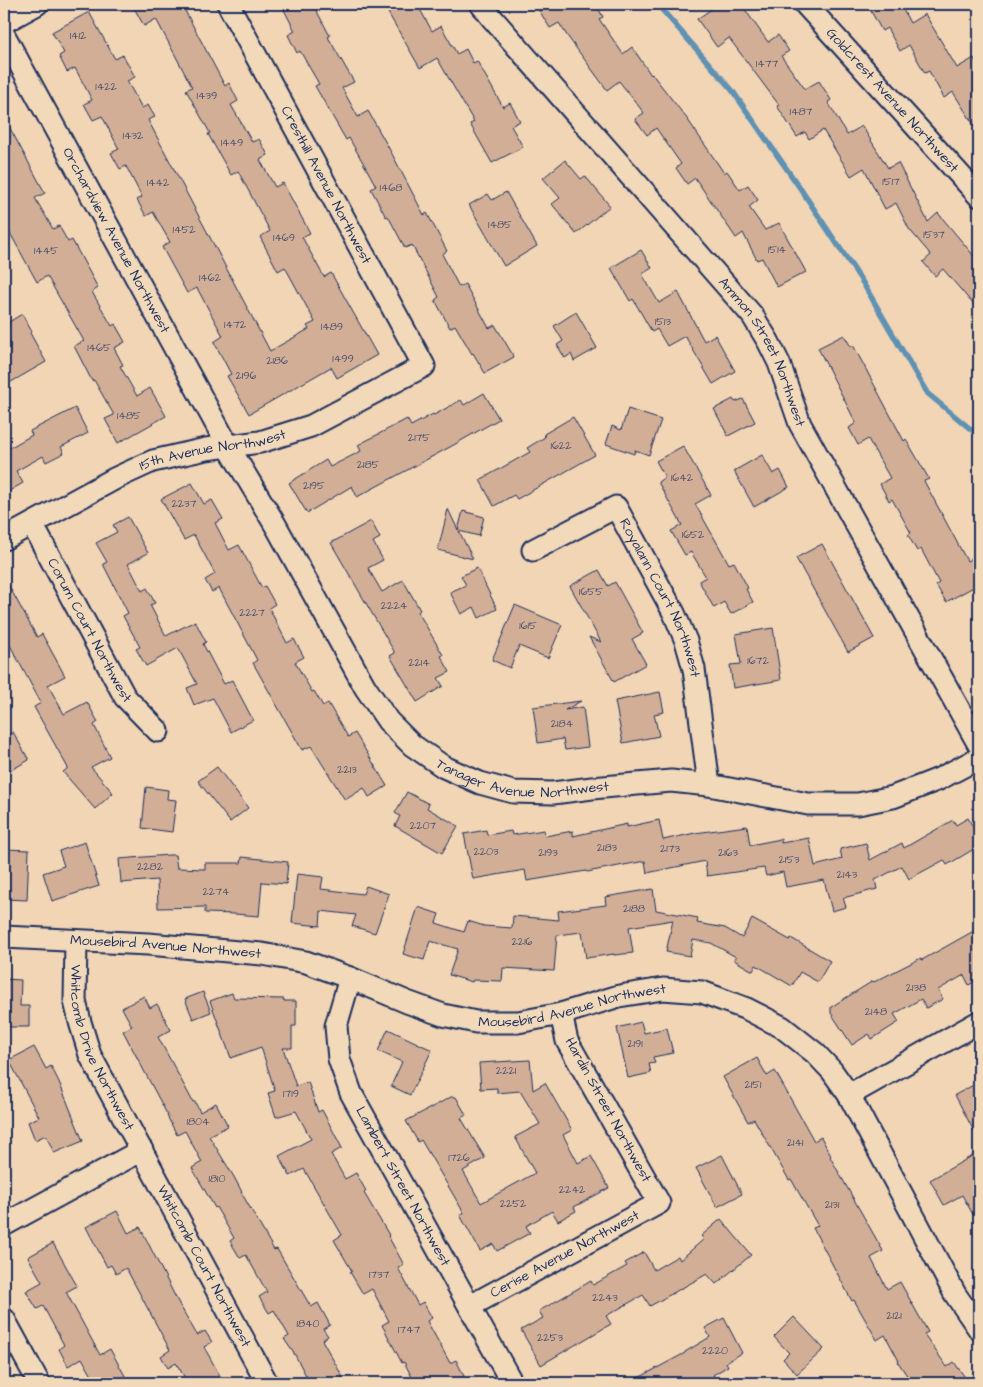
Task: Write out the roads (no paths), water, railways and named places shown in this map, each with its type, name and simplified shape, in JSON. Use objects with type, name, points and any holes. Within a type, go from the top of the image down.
[{"type":"street","points":[[4,22],[36,4]]},
{"type":"street","name":"Cresthill Avenue Northwest","points":[[228,4],[424,366]]},
{"type":"street","name":"Ammon Street Northwest","points":[[481,4],[752,315],[779,364],[800,424],[979,745]]},
{"type":"street","name":"Goldcrest Avenue Northwest","points":[[805,4],[979,196]]},
{"type":"street","name":"Orchardview Avenue Northwest","points":[[4,35],[228,446]]},
{"type":"street","name":"15th Avenue Northwest","points":[[4,539],[116,478],[153,461],[206,449],[260,442],[311,426],[424,366]]},
{"type":"street","name":"Tanager Avenue Northwest","points":[[228,446],[276,526],[365,687],[388,721],[412,745],[444,767],[480,783],[513,792],[553,794],[592,788],[671,781],[709,785],[808,804],[858,804],[893,797],[939,780],[979,758]]},
{"type":"street","name":"Royalann Court Northwest","points":[[532,550],[616,507],[674,613],[686,641],[694,669],[709,785]]},
{"type":"street","name":"Corum Court Northwest","points":[[32,524],[125,697],[158,730]]},
{"type":"street","name":"Mousebird Avenue Northwest","points":[[4,937],[148,944],[262,954],[306,962],[442,1015],[476,1022],[518,1022],[561,1014],[619,996],[663,989],[702,992],[747,1009],[782,1026],[815,1053],[832,1071],[849,1095],[956,1294],[979,1329]]},
{"type":"street","name":"Whitcomb Drive Northwest","points":[[76,941],[75,1001],[90,1055],[142,1150]]},
{"type":"street","name":"Lambert Street Northwest","points":[[350,978],[336,1026],[339,1059],[351,1092],[512,1383]]},
{"type":"street","name":"Hardin Street Northwest","points":[[561,1014],[567,1041],[659,1203]]},
{"type":"street","points":[[849,1095],[979,1022]]},
{"type":"street","points":[[4,1225],[142,1150]]},
{"type":"street","name":"Whitcomb Court Northwest","points":[[142,1150],[267,1383]]},
{"type":"street","name":"Cerise Avenue Northwest","points":[[470,1306],[659,1203]]},
{"type":"street","points":[[4,1319],[39,1383]]},
{"type":"waterway","points":[[657,4],[732,90],[863,283],[927,393],[979,436]]}]
